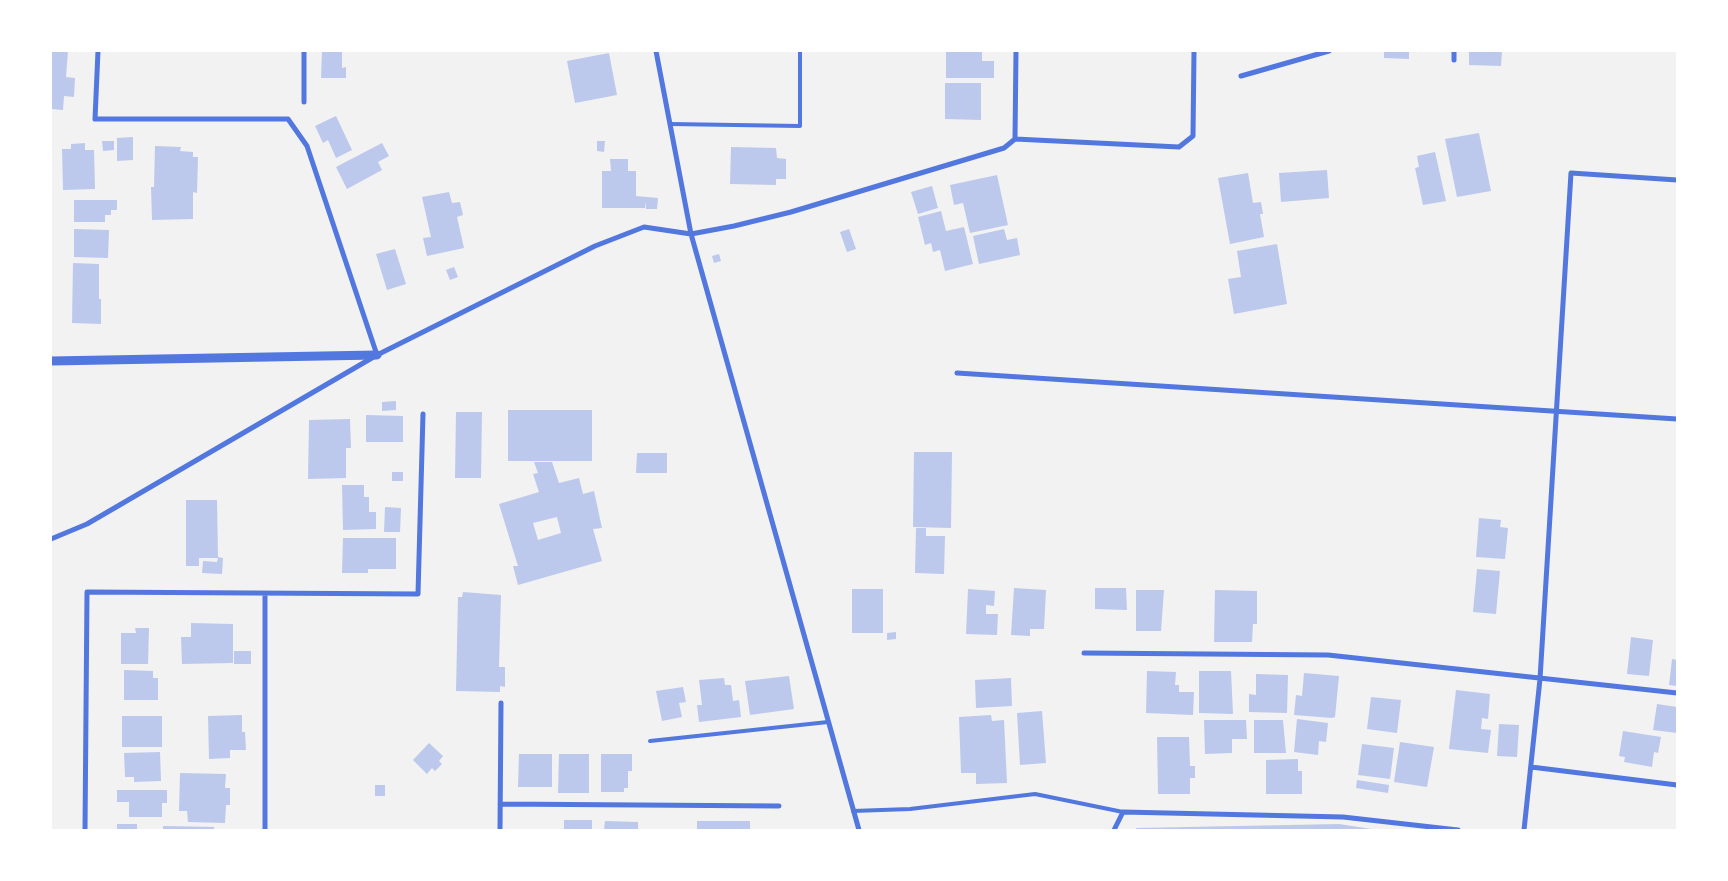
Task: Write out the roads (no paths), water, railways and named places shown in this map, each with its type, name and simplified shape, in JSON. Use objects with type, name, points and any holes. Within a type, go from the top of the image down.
[{"type":"street","points":[[98,51],[95,119],[288,119],[307,146],[376,355]]},
{"type":"street","points":[[304,51],[304,102]]},
{"type":"street","points":[[656,51],[691,234],[859,830]]},
{"type":"street","points":[[1015,139],[1016,51]]},
{"type":"street","points":[[51,539],[86,524],[376,355],[595,246],[644,227],[691,234],[734,226],[791,212],[1004,148],[1015,139],[1179,148],[1193,136],[1194,51]]},
{"type":"street","points":[[1241,76],[1329,51]]},
{"type":"street","points":[[1454,51],[1454,60]]},
{"type":"street","points":[[1524,830],[1540,679],[1571,173],[1677,180]]},
{"type":"street","points":[[51,360],[376,355]]},
{"type":"street","points":[[957,373],[1677,419]]},
{"type":"street","points":[[85,830],[87,592],[418,594],[423,414]]},
{"type":"street","points":[[264,830],[265,594]]},
{"type":"street","points":[[1084,653],[1328,655],[1677,693]]},
{"type":"street","points":[[500,830],[501,703]]},
{"type":"street","points":[[1530,767],[1677,786]]},
{"type":"street","points":[[500,804],[779,806]]},
{"type":"street","points":[[1114,830],[1122,812],[1344,817],[1458,830]]},
{"type":"lane","points":[[670,124],[800,126],[800,51]]},
{"type":"lane","points":[[650,741],[828,722]]},
{"type":"lane","points":[[853,810],[910,809],[1035,794],[1122,812]]}]
